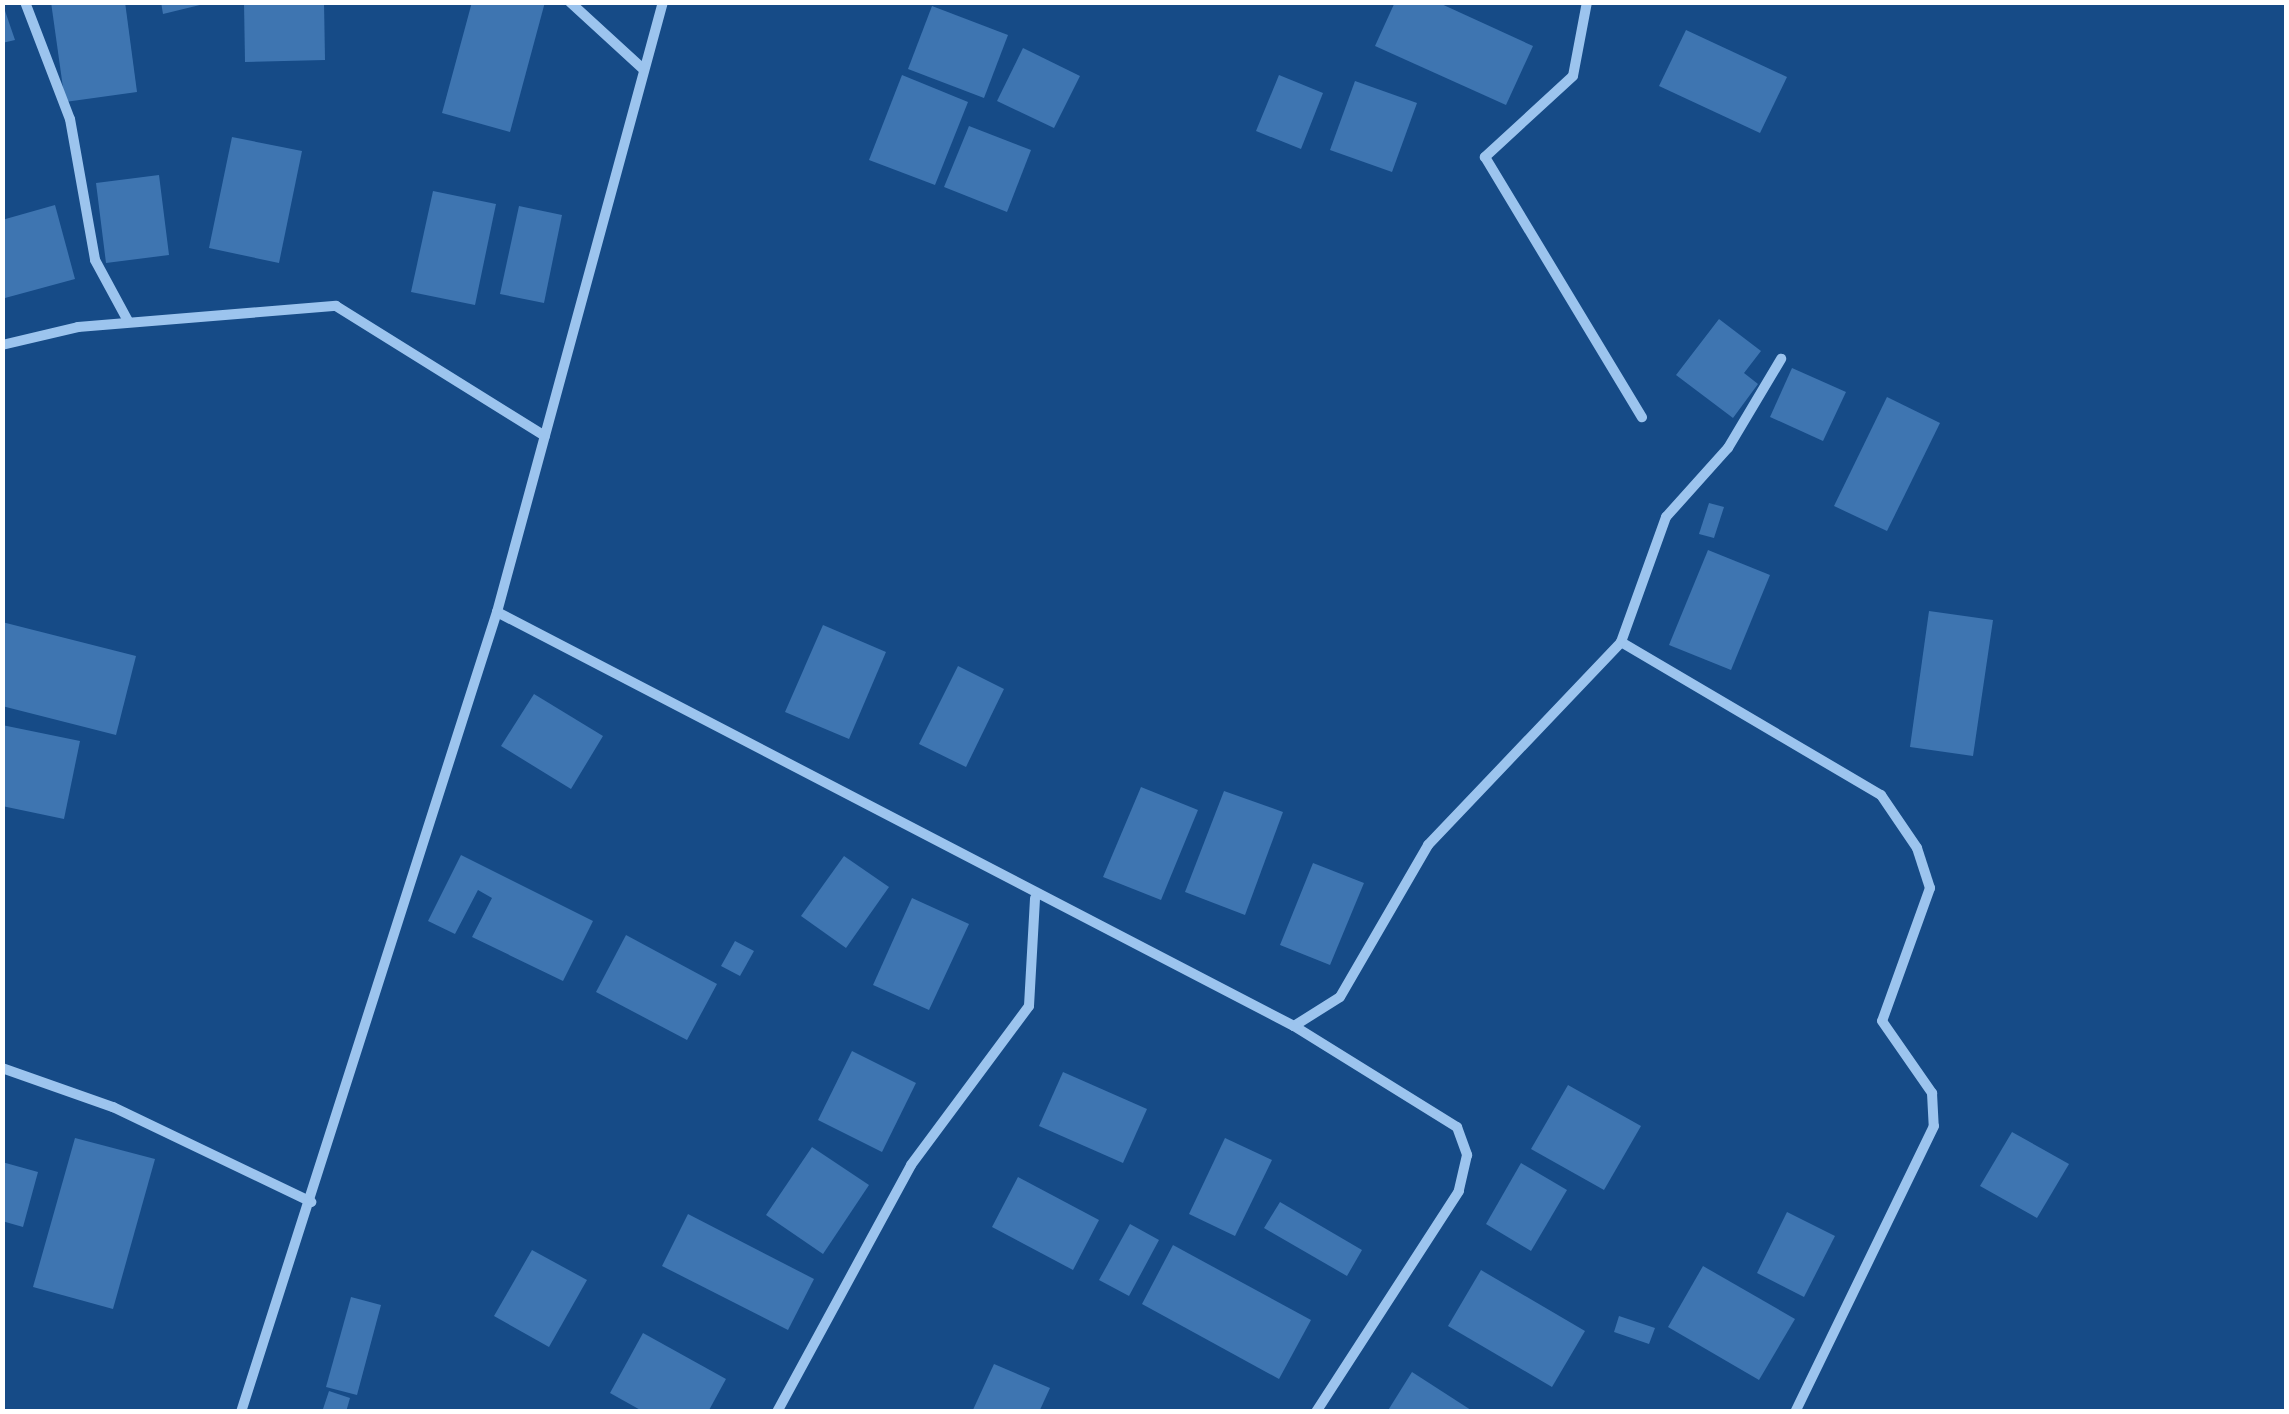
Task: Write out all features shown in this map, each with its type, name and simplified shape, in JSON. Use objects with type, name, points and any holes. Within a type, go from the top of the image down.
[{"type":"street","points":[[25,2],[70,119],[95,260],[128,322]]},
{"type":"street","points":[[570,2],[642,68]]},
{"type":"street","points":[[241,1412],[497,612],[663,2]]},
{"type":"street","points":[[1586,2],[1573,76],[1485,157],[1642,417]]},
{"type":"street","points":[[2,344],[128,322],[336,306],[546,436]]},
{"type":"street","points":[[1294,1026],[1340,997],[1428,845],[1620,642],[1666,517],[1728,448],[1781,358]]},
{"type":"street","points":[[497,612],[1035,898],[1294,1026],[1423,1100],[1457,1127],[1467,1156],[1459,1191],[1316,1412]]},
{"type":"street","points":[[1620,642],[1881,795],[1917,848],[1930,888],[1882,1021],[1932,1093],[1934,1126],[1796,1412]]},
{"type":"street","points":[[777,1412],[918,1153],[1029,1006],[1035,898]]},
{"type":"street","points":[[2,1068],[114,1108],[311,1202]]},
{"type":"building","points":[[2,2],[15,40],[2,43]]},
{"type":"building","points":[[51,2],[125,2],[137,92],[65,102]]},
{"type":"building","points":[[161,2],[204,2],[204,4],[163,14]]},
{"type":"building","points":[[244,2],[324,2],[325,60],[245,62]]},
{"type":"building","points":[[472,2],[545,2],[510,132],[442,113]]},
{"type":"building","points":[[1395,2],[1437,2],[1533,46],[1506,105],[1375,46]]},
{"type":"building","points":[[932,6],[1008,35],[984,98],[908,69]]},
{"type":"building","points":[[1686,30],[1787,77],[1760,133],[1659,86]]},
{"type":"building","points":[[1023,48],[1080,76],[1054,128],[997,101]]},
{"type":"building","points":[[902,75],[968,102],[935,185],[869,160]]},
{"type":"building","points":[[1279,75],[1323,93],[1301,149],[1256,131]]},
{"type":"building","points":[[1355,81],[1417,103],[1392,172],[1330,150]]},
{"type":"building","points":[[969,126],[1031,150],[1007,212],[944,187]]},
{"type":"building","points":[[232,137],[302,151],[279,263],[209,248]]},
{"type":"building","points":[[159,175],[169,255],[106,263],[96,183]]},
{"type":"building","points":[[433,191],[496,204],[475,305],[411,292]]},
{"type":"building","points":[[55,205],[75,279],[5,298],[2,220]]},
{"type":"building","points":[[519,206],[562,215],[544,303],[500,294]]},
{"type":"building","points":[[1719,319],[1761,351],[1744,373],[1758,384],[1733,418],[1676,375]]},
{"type":"building","points":[[1792,368],[1846,392],[1823,441],[1770,417]]},
{"type":"building","points":[[1887,397],[1940,423],[1887,531],[1834,506]]},
{"type":"building","points":[[1709,503],[1724,507],[1714,538],[1699,534]]},
{"type":"building","points":[[1708,550],[1770,575],[1731,670],[1669,645]]},
{"type":"building","points":[[1929,611],[1993,620],[1973,756],[1910,747]]},
{"type":"building","points":[[2,622],[136,656],[116,735],[2,706]]},
{"type":"building","points":[[823,625],[886,652],[849,739],[785,712]]},
{"type":"building","points":[[958,666],[1004,689],[966,767],[919,744]]},
{"type":"building","points":[[534,694],[603,736],[571,789],[501,746]]},
{"type":"building","points":[[2,725],[80,741],[64,819],[2,806]]},
{"type":"building","points":[[1141,787],[1198,810],[1161,900],[1103,877]]},
{"type":"building","points":[[1224,791],[1283,812],[1245,915],[1185,892]]},
{"type":"building","points":[[461,855],[593,921],[563,981],[472,937],[492,898],[478,890],[455,934],[428,921]]},
{"type":"building","points":[[844,856],[889,887],[846,948],[801,916]]},
{"type":"building","points":[[1313,863],[1364,883],[1330,965],[1280,945]]},
{"type":"building","points":[[912,898],[969,924],[929,1010],[873,985]]},
{"type":"building","points":[[626,935],[717,984],[687,1040],[596,992]]},
{"type":"building","points":[[735,941],[754,951],[740,976],[721,966]]},
{"type":"building","points":[[852,1051],[916,1083],[882,1152],[818,1120]]},
{"type":"building","points":[[1063,1072],[1147,1109],[1123,1163],[1039,1126]]},
{"type":"building","points":[[1568,1085],[1641,1126],[1604,1190],[1531,1149]]},
{"type":"building","points":[[2012,1132],[2069,1164],[2037,1218],[1980,1186]]},
{"type":"building","points":[[75,1138],[155,1159],[113,1309],[33,1287]]},
{"type":"building","points":[[1225,1138],[1272,1160],[1235,1236],[1189,1214]]},
{"type":"building","points":[[812,1147],[869,1185],[823,1254],[766,1215]]},
{"type":"building","points":[[2,1162],[38,1172],[23,1227],[2,1221]]},
{"type":"building","points":[[1521,1163],[1567,1190],[1531,1251],[1486,1224]]},
{"type":"building","points":[[1018,1177],[1099,1220],[1073,1270],[992,1227]]},
{"type":"building","points":[[1280,1202],[1362,1250],[1347,1276],[1264,1228]]},
{"type":"building","points":[[1787,1212],[1835,1236],[1804,1297],[1757,1273]]},
{"type":"building","points":[[688,1214],[814,1279],[788,1330],[662,1266]]},
{"type":"building","points":[[1130,1224],[1159,1240],[1129,1296],[1099,1280]]},
{"type":"building","points":[[1173,1245],[1311,1320],[1279,1379],[1142,1304]]},
{"type":"building","points":[[532,1250],[587,1280],[549,1347],[494,1316]]},
{"type":"building","points":[[1703,1266],[1795,1319],[1759,1380],[1668,1327]]},
{"type":"building","points":[[1481,1270],[1585,1331],[1552,1387],[1448,1326]]},
{"type":"building","points":[[351,1297],[381,1305],[357,1395],[326,1387]]},
{"type":"building","points":[[1619,1316],[1655,1328],[1649,1344],[1614,1332]]},
{"type":"building","points":[[643,1333],[726,1379],[708,1412],[644,1412],[610,1393]]},
{"type":"building","points":[[994,1364],[1050,1388],[1039,1412],[972,1412]]},
{"type":"building","points":[[1412,1372],[1474,1412],[1387,1412]]},
{"type":"building","points":[[329,1391],[350,1398],[346,1412],[322,1412]]}]
